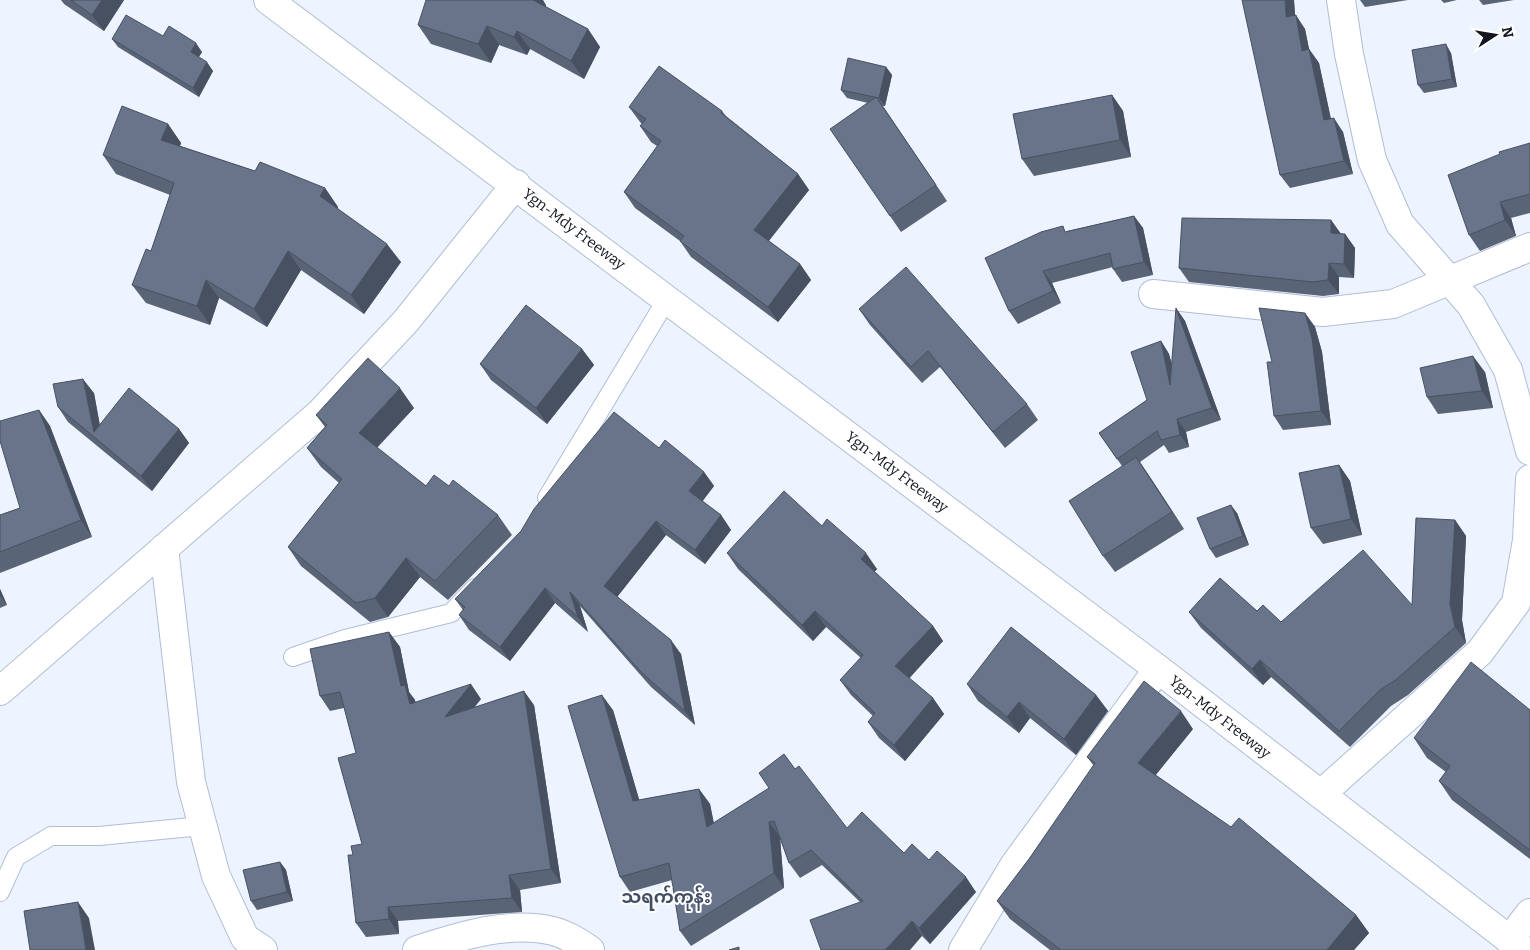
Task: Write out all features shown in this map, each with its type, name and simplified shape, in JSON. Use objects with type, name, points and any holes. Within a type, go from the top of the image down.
[{"type":"street","name":"Ygn-Mdy Freeway","points":[[268,0],[516,184],[667,300],[1158,668],[1516,945]]},
{"type":"street","points":[[1340,0],[1372,160],[1400,224],[1471,305],[1508,370],[1530,451]]},
{"type":"street","points":[[0,691],[320,413],[406,322],[516,184]]},
{"type":"street","points":[[1153,294],[1323,312],[1392,304],[1530,246]]},
{"type":"street","points":[[1321,794],[1480,652],[1516,603],[1528,540],[1530,479]]},
{"type":"street","points":[[164,548],[190,782],[216,876],[247,946]]},
{"type":"street","points":[[963,950],[1015,864],[1158,668]]},
{"type":"street","points":[[1516,945],[1530,913]]},
{"type":"street","points":[[417,950],[457,937],[505,929],[534,928],[553,931],[573,939],[590,950]]},
{"type":"lane","points":[[539,512],[667,300]]},
{"type":"lane","points":[[293,656],[345,639],[451,613],[484,579]]},
{"type":"lane","points":[[0,892],[16,856],[51,836],[100,836],[202,826]]},
{"type":"building","points":[[71,0],[102,0],[92,15]]},
{"type":"building","points":[[426,0],[533,0],[588,29],[571,61],[517,31],[514,37],[487,26],[478,44],[418,25]]},
{"type":"building","points":[[1242,0],[1285,0],[1286,17],[1296,15],[1302,51],[1309,49],[1324,120],[1334,118],[1344,161],[1280,175]]},
{"type":"building","points":[[126,15],[163,36],[169,26],[196,43],[191,52],[207,62],[193,88],[112,39]]},
{"type":"building","points":[[1446,44],[1452,79],[1418,85],[1412,50]]},
{"type":"building","points":[[848,58],[886,67],[879,98],[841,90]]},
{"type":"building","points":[[659,66],[722,111],[721,113],[798,174],[754,230],[800,264],[768,307],[680,241],[684,236],[624,192],[661,141],[640,126],[646,119],[629,107]]},
{"type":"building","points":[[1112,95],[1120,140],[1022,159],[1013,114]]},
{"type":"building","points":[[876,97],[936,185],[890,216],[830,129]]},
{"type":"building","points":[[122,106],[168,124],[161,140],[255,171],[260,162],[325,188],[320,196],[387,244],[351,295],[288,251],[254,309],[206,280],[197,306],[132,285],[146,249],[151,251],[174,183],[103,155]]},
{"type":"building","points":[[1530,143],[1530,194],[1500,202],[1505,220],[1469,235],[1448,175],[1500,154],[1499,152]]},
{"type":"building","points":[[1134,216],[1144,262],[1113,269],[1110,253],[1043,271],[1053,291],[1009,311],[985,258],[1041,232],[1063,226],[1065,232]]},
{"type":"building","points":[[1182,218],[1331,220],[1331,233],[1345,234],[1344,264],[1329,263],[1328,280],[1313,282],[1179,268]]},
{"type":"building","points":[[906,267],[1027,404],[993,432],[928,351],[911,367],[859,309]]},
{"type":"building","points":[[526,305],[582,349],[536,408],[480,364]]},
{"type":"building","points":[[1176,308],[1212,408],[1177,419],[1180,435],[1161,440],[1157,431],[1117,459],[1099,433],[1147,400],[1131,352],[1161,341],[1170,385]]},
{"type":"building","points":[[1259,308],[1305,313],[1312,338],[1321,411],[1274,416],[1267,362],[1272,362]]},
{"type":"building","points":[[1473,356],[1482,391],[1427,397],[1420,368]]},
{"type":"building","points":[[368,358],[400,388],[359,433],[426,486],[434,475],[449,486],[453,480],[498,515],[435,581],[406,558],[375,598],[356,603],[288,547],[342,479],[307,448],[327,425],[316,415]]},
{"type":"building","points":[[83,379],[94,432],[129,388],[179,429],[141,476],[58,407],[53,384]]},
{"type":"building","points":[[39,410],[81,520],[0,552],[0,515],[20,508],[0,441],[0,421]]},
{"type":"building","points":[[614,412],[659,448],[665,440],[704,472],[689,491],[721,515],[695,550],[656,521],[604,586],[671,640],[685,711],[641,672],[570,592],[578,617],[545,588],[500,647],[459,615],[465,607],[455,599],[521,531],[534,509]]},
{"type":"building","points":[[1136,457],[1172,512],[1103,556],[1069,501]]},
{"type":"building","points":[[1339,465],[1351,519],[1311,528],[1299,473]]},
{"type":"building","points":[[784,491],[822,526],[827,519],[866,553],[861,559],[933,626],[895,666],[933,698],[894,745],[868,722],[875,713],[840,680],[863,655],[815,611],[802,625],[727,553]]},
{"type":"building","points":[[1231,505],[1243,536],[1210,549],[1197,518]]},
{"type":"building","points":[[1416,518],[1455,520],[1450,604],[1455,627],[1397,679],[1380,690],[1339,731],[1260,660],[1252,669],[1189,612],[1220,578],[1257,611],[1263,605],[1281,622],[1363,550],[1412,605]]},
{"type":"building","points":[[1011,627],[1096,695],[1064,739],[1019,702],[1007,717],[967,684]]},
{"type":"building","points":[[389,632],[401,686],[405,685],[410,704],[471,684],[445,717],[524,691],[551,869],[509,875],[512,898],[388,907],[389,919],[356,923],[348,855],[353,855],[351,846],[362,844],[338,758],[356,753],[340,692],[320,696],[310,649]]},
{"type":"building","points":[[1471,662],[1530,710],[1530,850],[1439,781],[1450,766],[1414,738]]},
{"type":"building","points":[[1144,681],[1181,711],[1138,763],[1231,827],[1239,818],[1356,915],[1327,950],[1061,950],[997,901],[1029,859],[1095,763],[1087,757]]},
{"type":"building","points":[[602,695],[633,801],[699,789],[707,827],[769,788],[759,773],[784,754],[795,769],[799,766],[847,828],[862,812],[904,853],[912,844],[929,860],[937,851],[966,877],[919,928],[912,921],[885,950],[821,950],[810,920],[863,901],[811,850],[789,863],[774,821],[769,822],[774,873],[680,931],[669,863],[620,877],[568,706]]},
{"type":"building","points":[[280,862],[287,892],[251,901],[243,870]]},
{"type":"building","points":[[78,902],[86,950],[30,950],[24,911]]},
{"type":"district","name":"သရက်ကုန်း","points":[[666,897]]}]
